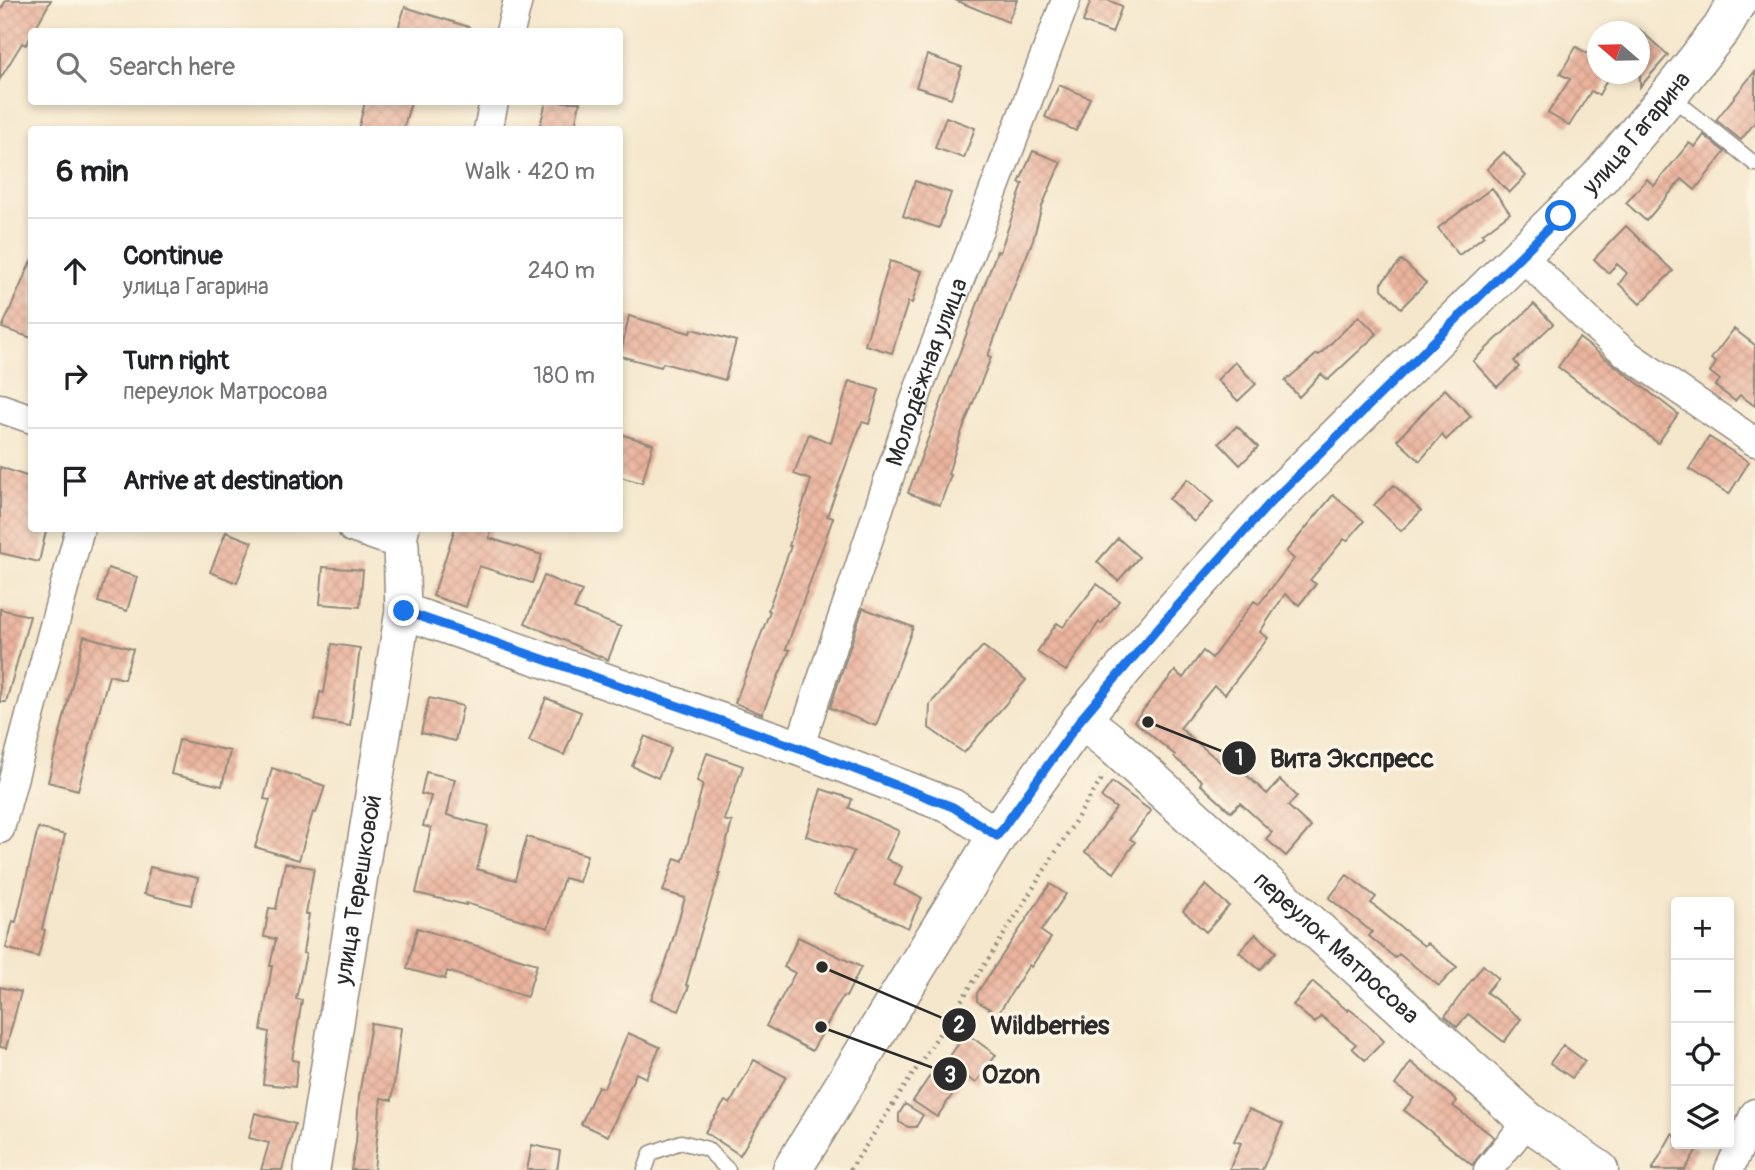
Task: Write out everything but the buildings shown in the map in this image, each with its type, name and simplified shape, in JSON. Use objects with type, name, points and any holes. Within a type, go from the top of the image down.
[{"type":"main road","name":"улица Гагарина","points":[[792,1170],[997,836],[1081,719],[1270,503],[1600,177],[1722,28],[1738,0]]},
{"type":"main road","name":"переулок Матросова","points":[[1081,719],[1110,742],[1528,1121],[1599,1170]]},
{"type":"street","points":[[511,28],[518,0]]},
{"type":"street","name":"Молодёжная улица","points":[[799,748],[921,382],[1066,0]]},
{"type":"street","points":[[489,126],[493,105]]},
{"type":"street","points":[[1521,256],[1627,354],[1755,442]]},
{"type":"street","points":[[0,408],[28,418]]},
{"type":"street","points":[[0,829],[79,532]]},
{"type":"street","points":[[375,532],[403,537],[404,611],[799,748],[953,807],[997,836]]},
{"type":"street","name":"улица Терешковой","points":[[312,1170],[404,611]]},
{"type":"street","points":[[1729,1170],[1755,1112]]},
{"type":"street","points":[[1488,1170],[1528,1121]]},
{"type":"lane","points":[[1669,95],[1755,164]]},
{"type":"lane","points":[[645,1170],[651,1153],[681,1142],[707,1149],[728,1170]]},
{"type":"path","points":[[850,1170],[993,952],[1101,780],[1098,770]]},
{"type":"place","name":"Вита Экспресс","points":[[1148,722]]},
{"type":"place","name":"Wildberries","points":[[822,967]]},
{"type":"place","name":"Ozon","points":[[821,1027]]},
{"type":"route","points":[[404,611],[799,748],[953,807],[997,836],[1081,719],[1270,503],[1561,216]]}]
